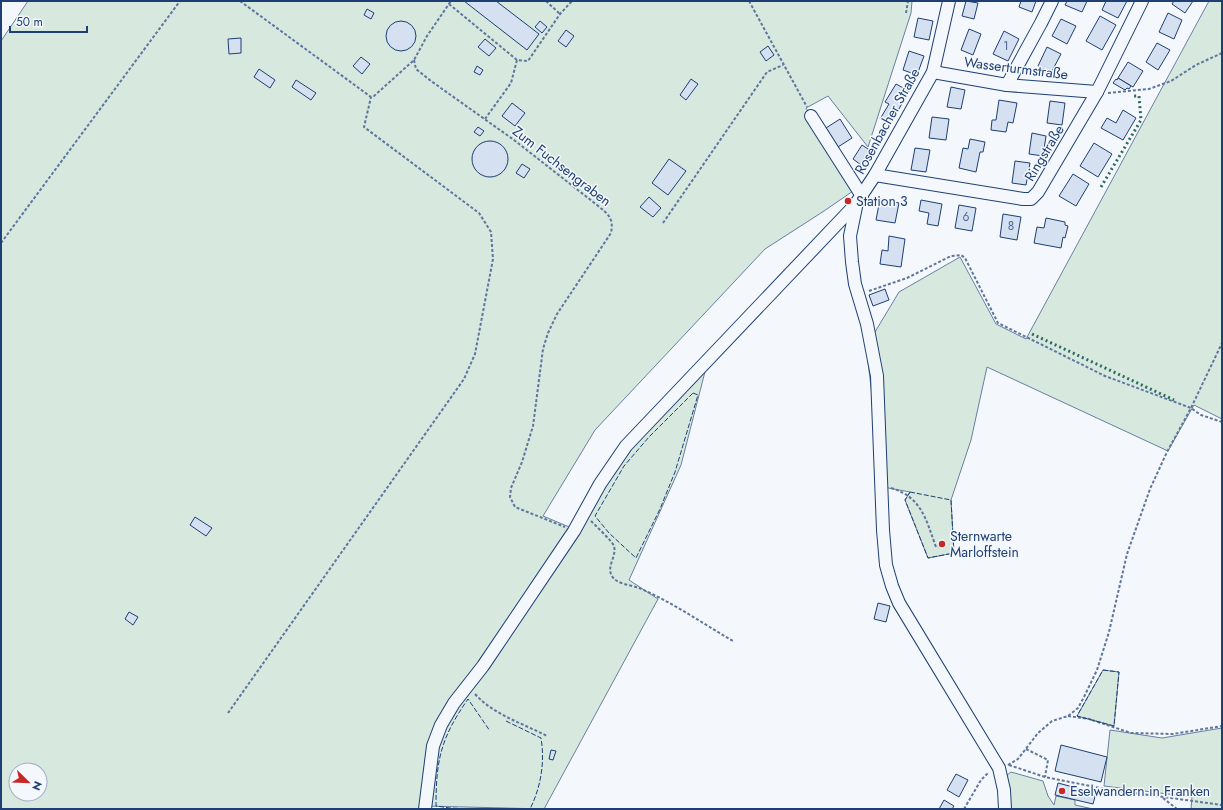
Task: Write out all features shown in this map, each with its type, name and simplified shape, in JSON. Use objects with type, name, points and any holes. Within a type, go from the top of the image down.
[{"type":"street","name":"Rosenbacher Straße","points":[[949,1],[933,72],[860,199],[850,236],[852,262],[858,294],[867,324],[877,376],[886,565],[899,603],[1004,766],[1005,809]]},
{"type":"street","points":[[1008,85],[1052,1]]},
{"type":"street","name":"Ringstraße","points":[[875,175],[1023,199],[1031,199],[1038,192],[1097,92],[1142,1]]},
{"type":"street","name":"Wasserturmstraße","points":[[933,72],[1008,85],[1097,92]]},
{"type":"street","points":[[425,809],[433,746],[441,725],[454,703],[483,666],[574,531],[600,484],[626,446],[860,199],[812,116]]},
{"type":"street","points":[[832,230],[850,236]]},
{"type":"path","points":[[1,243],[180,1]]},
{"type":"path","points":[[240,1],[371,97]]},
{"type":"path","points":[[228,713],[464,379],[475,354],[493,259],[491,232],[479,213],[364,128],[371,97],[414,60],[427,36],[451,1]]},
{"type":"path","points":[[546,1],[560,14]]},
{"type":"path","points":[[450,4],[517,60],[528,61],[560,14],[572,1]]},
{"type":"path","points":[[749,1],[812,116]]},
{"type":"path","points":[[906,12],[908,1]]},
{"type":"path","points":[[1097,92],[1114,93],[1149,90],[1171,81],[1222,53]]},
{"type":"path","name":"Zum Fuchsengraben","points":[[414,60],[416,69],[421,73],[553,169],[610,216],[613,225],[612,233],[557,314],[548,333],[544,349],[534,426],[522,462],[511,488],[510,497],[515,507],[574,531]]},
{"type":"path","points":[[485,119],[511,83],[517,60]]},
{"type":"path","points":[[663,223],[767,72],[783,65]]},
{"type":"path","points":[[858,294],[907,278],[951,256],[961,256],[965,258],[998,323],[1106,376],[1190,408],[1201,415],[1222,422]]},
{"type":"path","points":[[964,809],[981,780],[992,769],[1004,766],[1018,759],[1038,733],[1052,721],[1068,716],[1078,708],[1097,670],[1109,632],[1127,554],[1150,489],[1222,343]]},
{"type":"path","points":[[882,486],[896,489],[917,504],[923,512],[936,546],[939,546]]},
{"type":"path","points":[[584,513],[614,546],[614,554],[610,570],[612,577],[662,600],[732,641]]},
{"type":"path","points":[[467,686],[484,704],[496,712],[547,736]]},
{"type":"path","points":[[1068,716],[1089,719],[1131,733],[1173,734],[1222,726]]},
{"type":"path","points":[[1026,749],[1048,760],[1045,777]]},
{"type":"path","points":[[1004,766],[1045,777],[1105,789],[1222,805]]},
{"type":"path","points":[[1162,797],[1178,809]]},
{"type":"shaded area","points":[[28,1],[912,1],[911,13],[868,147],[828,96],[806,108],[853,191],[765,249],[595,430],[543,516],[574,529],[618,455],[708,360],[681,465],[629,580],[658,599],[544,809],[425,806],[424,809],[1,809],[1,41]]},
{"type":"shaded area","points":[[1209,1],[1222,1],[1222,419],[1194,405],[1168,451],[987,367],[971,440],[951,500],[954,553],[928,558],[905,500],[910,492],[883,487],[865,337],[875,332],[899,292],[960,257],[996,324],[1026,339]]},
{"type":"shaded area","points":[[1103,670],[1119,672],[1114,726],[1077,716]]},
{"type":"shaded area","points":[[1222,728],[1222,809],[1191,809],[1192,797],[1104,786],[1110,730],[1162,738]]},
{"type":"shaded area","points":[[1011,772],[1043,781],[1048,796],[1054,805],[1056,796],[1075,800],[1075,805],[1093,809],[1010,809],[1006,780],[1007,775]]},
{"type":"building","points":[[464,1],[496,1],[539,34],[527,50]]},
{"type":"building","points":[[966,1],[978,3],[974,19],[962,16]]},
{"type":"building","points":[[1021,1],[1036,1],[1032,12],[1019,7]]},
{"type":"building","points":[[1067,1],[1087,1],[1082,12],[1065,5]]},
{"type":"building","points":[[1106,1],[1127,1],[1118,18],[1102,10]]},
{"type":"building","points":[[1174,1],[1193,1],[1185,13],[1172,4]]},
{"type":"building","points":[[367,9],[374,13],[371,19],[364,15]]},
{"type":"building","points":[[1168,13],[1182,20],[1174,39],[1159,32]]},
{"type":"building","points":[[1100,16],[1116,25],[1102,50],[1086,41]]},
{"type":"building","points":[[918,18],[933,21],[929,40],[914,37]]},
{"type":"building","points":[[1061,19],[1076,26],[1067,44],[1052,36]]},
{"type":"building","points":[[401,21],[407,22],[415,30],[415,42],[407,50],[401,51],[395,50],[387,42],[386,36],[387,30],[395,22]]},
{"type":"building","points":[[540,21],[547,27],[542,33],[535,27]]},
{"type":"building","points":[[969,29],[981,34],[973,55],[961,50]]},
{"type":"building","points":[[566,30],[574,36],[566,47],[558,41]]},
{"type":"building","points":[[1004,31],[1019,39],[1008,61],[993,54]]},
{"type":"building","points":[[241,38],[241,53],[229,54],[228,39]]},
{"type":"building","points":[[485,39],[496,48],[489,56],[478,47]]},
{"type":"building","points":[[1157,43],[1170,50],[1158,70],[1146,62]]},
{"type":"building","points":[[768,46],[774,55],[766,61],[760,52]]},
{"type":"building","points":[[1047,47],[1061,54],[1051,73],[1038,66]]},
{"type":"building","points":[[909,51],[924,56],[917,75],[903,70]]},
{"type":"building","points":[[361,57],[370,64],[362,74],[353,66]]},
{"type":"building","points":[[1128,62],[1143,71],[1133,87],[1118,78]]},
{"type":"building","points":[[477,66],[483,70],[480,75],[474,72]]},
{"type":"building","points":[[259,69],[275,80],[270,88],[254,77]]},
{"type":"building","points":[[1118,78],[1131,86],[1129,89],[1127,88],[1125,90],[1113,83]]},
{"type":"building","points":[[691,79],[698,84],[686,100],[680,95]]},
{"type":"building","points":[[296,80],[316,93],[311,100],[292,87]]},
{"type":"building","points":[[896,84],[909,91],[890,125],[880,119],[889,104],[885,102]]},
{"type":"building","points":[[951,87],[965,90],[961,109],[947,107]]},
{"type":"building","points":[[999,100],[1017,103],[1013,123],[1008,122],[1006,132],[991,130],[992,120],[996,120]]},
{"type":"building","points":[[1050,101],[1065,103],[1062,125],[1047,123]]},
{"type":"building","points":[[512,103],[525,113],[515,126],[502,116]]},
{"type":"building","points":[[1123,110],[1136,118],[1123,140],[1101,128],[1107,118],[1116,123]]},
{"type":"building","points":[[932,117],[949,119],[946,140],[929,138]]},
{"type":"building","points":[[840,119],[852,138],[838,147],[826,128]]},
{"type":"building","points":[[478,127],[484,131],[480,136],[474,132]]},
{"type":"building","points":[[1032,133],[1046,136],[1043,156],[1029,154]]},
{"type":"building","points":[[970,139],[985,142],[983,152],[980,152],[976,172],[959,168],[963,148],[968,149]]},
{"type":"building","points":[[490,141],[500,144],[505,149],[508,159],[505,169],[500,174],[490,177],[480,174],[475,169],[472,159],[475,149],[480,144]]},
{"type":"building","points":[[1094,143],[1112,154],[1098,177],[1080,166]]},
{"type":"building","points":[[862,145],[874,153],[865,168],[853,159]]},
{"type":"building","points":[[915,148],[930,150],[926,172],[911,170]]},
{"type":"building","points":[[669,159],[686,171],[668,195],[652,183]]},
{"type":"building","points":[[1015,161],[1030,163],[1026,185],[1012,183]]},
{"type":"building","points":[[522,164],[530,169],[524,178],[516,173]]},
{"type":"building","points":[[1073,174],[1089,184],[1076,206],[1059,196]]},
{"type":"building","points":[[649,197],[661,208],[653,217],[640,207]]},
{"type":"building","points":[[880,199],[899,203],[895,223],[876,220]]},
{"type":"building","points":[[921,200],[942,204],[938,226],[927,224],[929,213],[919,211]]},
{"type":"building","points":[[959,205],[976,208],[972,231],[955,228]]},
{"type":"building","points":[[1003,214],[1021,217],[1017,240],[1000,237]]},
{"type":"building","points":[[1046,218],[1065,222],[1065,225],[1068,226],[1065,238],[1063,237],[1061,248],[1034,243],[1037,227],[1044,228]]},
{"type":"building","points":[[889,236],[905,239],[901,267],[880,264],[882,250],[888,251]]},
{"type":"building","points":[[885,289],[889,300],[873,306],[869,295]]},
{"type":"building","points":[[195,517],[212,528],[206,536],[190,525]]},
{"type":"building","name":"Sternwarte Marloffstein","points":[[942,540],[945,541],[945,547],[942,548],[939,547],[938,544],[939,541]]},
{"type":"building","points":[[878,603],[890,606],[886,622],[874,619]]},
{"type":"building","points":[[129,612],[138,617],[133,625],[125,619]]},
{"type":"building","points":[[1061,745],[1107,757],[1101,782],[1055,771]]},
{"type":"building","points":[[551,750],[556,751],[553,760],[549,759]]},
{"type":"building","points":[[956,774],[968,780],[959,797],[947,790]]},
{"type":"building","points":[[1058,783],[1096,793],[1093,804],[1055,795]]},
{"type":"building","points":[[944,800],[954,806],[952,809],[939,809]]},
{"type":"hedge","points":[[1101,187],[1141,120],[1139,96],[1134,96]]},
{"type":"hedge","points":[[1032,334],[1174,400]]},
{"type":"fence","points":[[693,393],[698,395],[675,472],[660,509],[636,558],[609,533],[595,516],[624,466],[649,437],[693,393]]},
{"type":"fence","points":[[910,492],[951,500],[954,553],[928,558],[905,500],[910,492]]},
{"type":"fence","points":[[1103,670],[1119,672],[1114,726],[1077,716],[1103,670]]},
{"type":"fence","points":[[472,809],[436,806],[439,762],[446,738],[468,699],[490,731]]},
{"type":"fence","points":[[506,721],[541,738],[543,756],[541,774],[537,792],[530,809]]},
{"type":"place","name":"Station 3","points":[[848,201]]},
{"type":"place","name":"Sternwarte Marloffstein","points":[[942,544]]},
{"type":"place","name":"Eselwandern in Franken","points":[[1062,791]]}]
